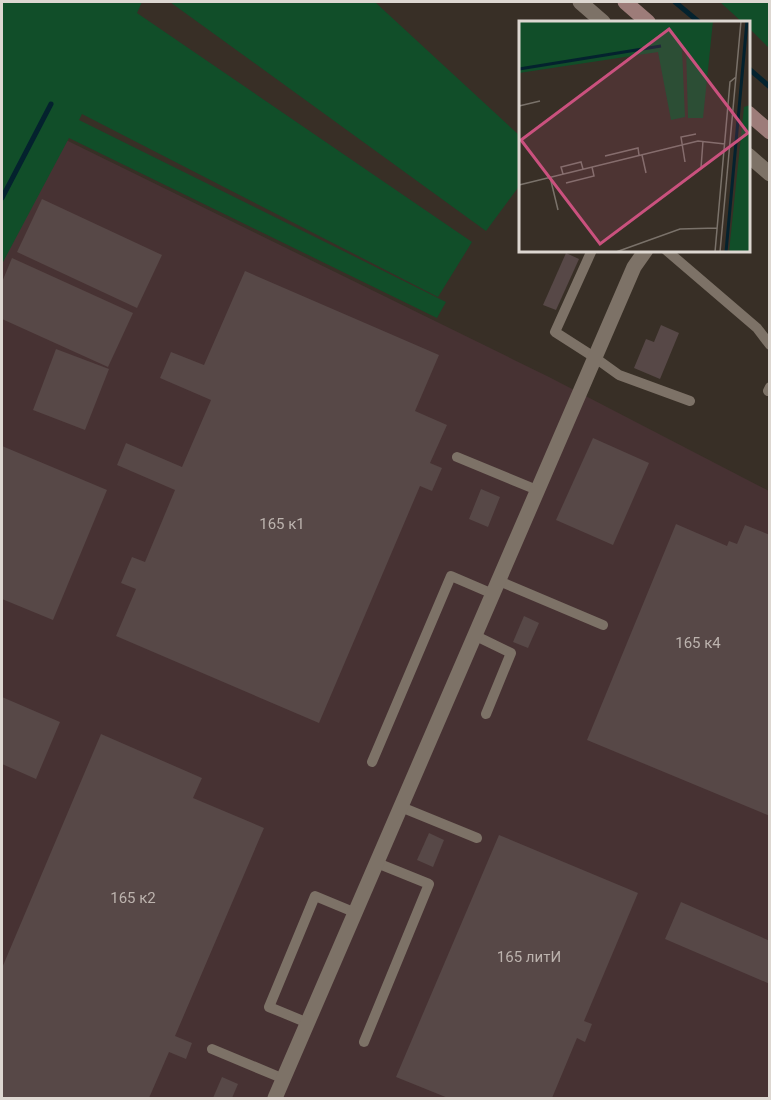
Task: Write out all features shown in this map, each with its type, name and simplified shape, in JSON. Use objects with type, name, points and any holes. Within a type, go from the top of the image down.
[{"type":"main road","points":[[625,2],[647,21]]},
{"type":"main road","points":[[750,115],[770,132]]},
{"type":"street","points":[[580,2],[602,21]]},
{"type":"street","points":[[750,158],[770,174]]},
{"type":"street","points":[[277,1098],[594,357],[634,267],[645,252]]},
{"type":"lane","points":[[591,252],[555,332],[619,375],[690,401]]},
{"type":"lane","points":[[668,252],[757,328],[770,345]]},
{"type":"lane","points":[[457,457],[537,490]]},
{"type":"lane","points":[[372,762],[451,576],[496,587],[603,625]]},
{"type":"lane","points":[[476,636],[511,652],[486,714]]},
{"type":"lane","points":[[401,807],[477,838]]},
{"type":"lane","points":[[364,1042],[429,885],[377,863]]},
{"type":"lane","points":[[308,1023],[269,1006],[315,896],[356,912]]},
{"type":"lane","points":[[212,1049],[284,1079]]},
{"type":"shaded area","points":[[66,140],[549,377],[769,491],[769,1098],[2,1098],[2,260]]},
{"type":"green space","points":[[2,2],[142,2],[137,13],[472,242],[438,297],[82,114],[79,120],[446,302],[437,318],[69,138],[2,264]]},
{"type":"green space","points":[[170,2],[375,2],[519,135],[519,186],[486,231]]},
{"type":"green space","points":[[720,2],[769,2],[769,48],[750,29],[750,21],[741,21]]},
{"type":"building","points":[[42,199],[162,255],[137,308],[17,252]]},
{"type":"building","points":[[566,253],[579,259],[556,310],[543,305]]},
{"type":"building","points":[[12,258],[133,313],[108,367],[2,319],[2,282]]},
{"type":"building","points":[[245,271],[439,355],[415,411],[447,425],[430,463],[442,468],[432,491],[420,486],[319,723],[116,636],[136,589],[121,583],[132,557],[145,562],[175,490],[117,465],[126,443],[182,467],[211,400],[160,378],[171,352],[204,365]]},
{"type":"building","points":[[661,325],[679,333],[660,379],[634,368],[646,339],[654,342]]},
{"type":"building","points":[[56,349],[109,369],[85,430],[33,410]]},
{"type":"building","points":[[593,438],[649,463],[613,545],[556,520]]},
{"type":"building","points":[[2,446],[107,490],[53,620],[2,599]]},
{"type":"building","points":[[481,489],[500,497],[488,527],[469,519]]},
{"type":"building","points":[[676,524],[727,546],[729,541],[737,544],[745,525],[770,535],[770,816],[587,740]]},
{"type":"building","points":[[524,616],[539,623],[528,648],[513,642]]},
{"type":"building","points":[[2,697],[60,722],[36,779],[2,764]]},
{"type":"building","points":[[101,734],[202,778],[193,798],[264,828],[175,1036],[192,1043],[186,1059],[169,1052],[149,1098],[2,1098],[2,968]]},
{"type":"building","points":[[429,833],[444,840],[433,867],[417,860]]},
{"type":"building","points":[[499,835],[638,893],[584,1021],[592,1024],[585,1042],[577,1038],[552,1098],[448,1098],[396,1077]]},
{"type":"building","points":[[681,902],[770,941],[770,984],[665,939]]},
{"type":"building","points":[[222,1077],[238,1084],[232,1098],[213,1098]]},
{"type":"waterway","points":[[675,2],[698,21]]},
{"type":"waterway","points":[[750,70],[770,87]]},
{"type":"waterway","points":[[2,198],[51,104]]}]
